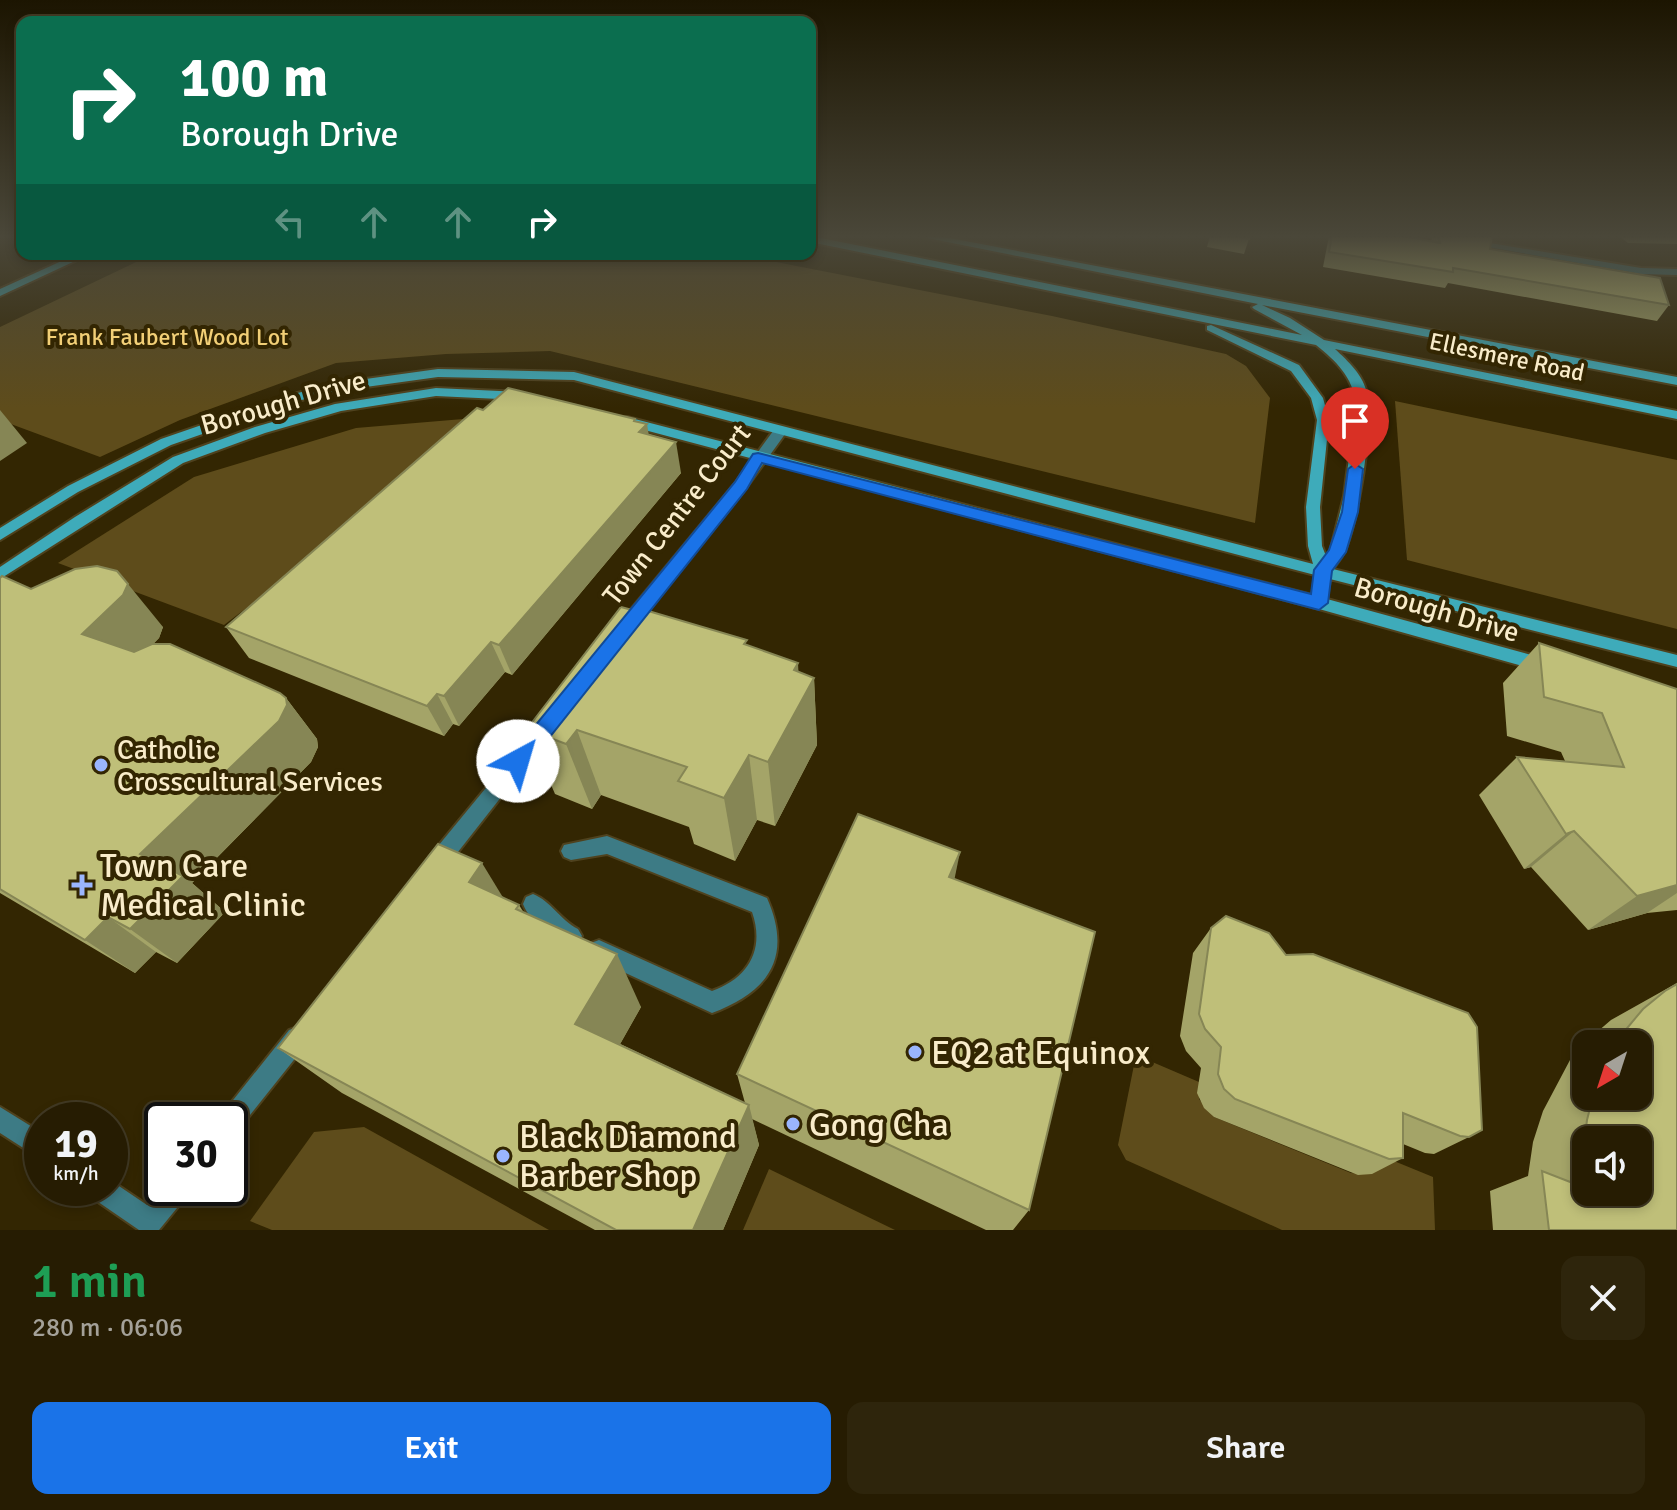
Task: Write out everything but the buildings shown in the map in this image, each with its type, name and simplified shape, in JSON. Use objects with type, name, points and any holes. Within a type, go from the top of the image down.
[{"type":"street","name":"Ellesmere Road","points":[[1076,293],[1677,415]]},
{"type":"street","name":"Ellesmere Road","points":[[1219,293],[1677,381]]},
{"type":"street","points":[[1232,296],[1272,312],[1319,342],[1345,366],[1362,392],[1350,512],[1337,552],[1323,570]]},
{"type":"street","points":[[1172,313],[1295,368],[1317,398],[1323,420],[1313,507],[1315,546],[1323,570],[1319,603]]},
{"type":"street","name":"Borough Drive","points":[[0,535],[73,489],[124,462],[208,425],[293,398],[389,378],[487,372],[574,376],[1677,661]]},
{"type":"street","name":"Borough Drive","points":[[0,574],[178,460],[260,430],[340,407],[436,392],[527,396]]},
{"type":"street","name":"Borough Drive","points":[[614,417],[1319,603],[1559,670]]},
{"type":"street","name":"Town Centre Court","points":[[614,641],[741,485],[758,457],[781,430]]},
{"type":"street","points":[[422,882],[557,713]]},
{"type":"street","points":[[533,904],[558,930],[712,1002],[742,990],[764,966],[769,934],[760,905],[607,845],[571,851]]},
{"type":"street","points":[[246,1102],[307,1026]]},
{"type":"street","points":[[0,1119],[24,1136]]},
{"type":"street","points":[[126,1206],[149,1222],[162,1206]]},
{"type":"green space","name":"Frank Faubert Wood Lot","points":[[70,293],[936,293],[1226,354],[1246,366],[1270,398],[1255,523],[550,351],[446,354],[336,363],[180,420],[100,457],[0,420],[0,327]]},
{"type":"green space","points":[[1395,401],[1677,460],[1677,629],[1407,560]]},
{"type":"green space","points":[[487,417],[497,419],[224,625],[58,563],[194,477],[356,428]]},
{"type":"green space","points":[[1136,1055],[1199,1082],[1199,1099],[1214,1117],[1351,1173],[1364,1174],[1372,1152],[1433,1177],[1435,1230],[1282,1230],[1126,1160],[1118,1145]]},
{"type":"green space","points":[[364,1127],[549,1230],[272,1230],[250,1221],[314,1132]]},
{"type":"green space","points":[[769,1169],[895,1230],[743,1230]]},
{"type":"place","name":"Catholic Crosscultural Services","points":[[101,765]]},
{"type":"place","name":"Town Care Medical Clinic","points":[[82,885]]},
{"type":"place","name":"EQ2 at Equinox","points":[[915,1052]]},
{"type":"place","name":"Gong Cha","points":[[793,1124]]},
{"type":"place","name":"Black Diamond Barber Shop","points":[[503,1156]]},
{"type":"route","points":[[518,761],[741,485],[758,457],[1319,603],[1323,570],[1337,552],[1350,512],[1355,469]]}]
